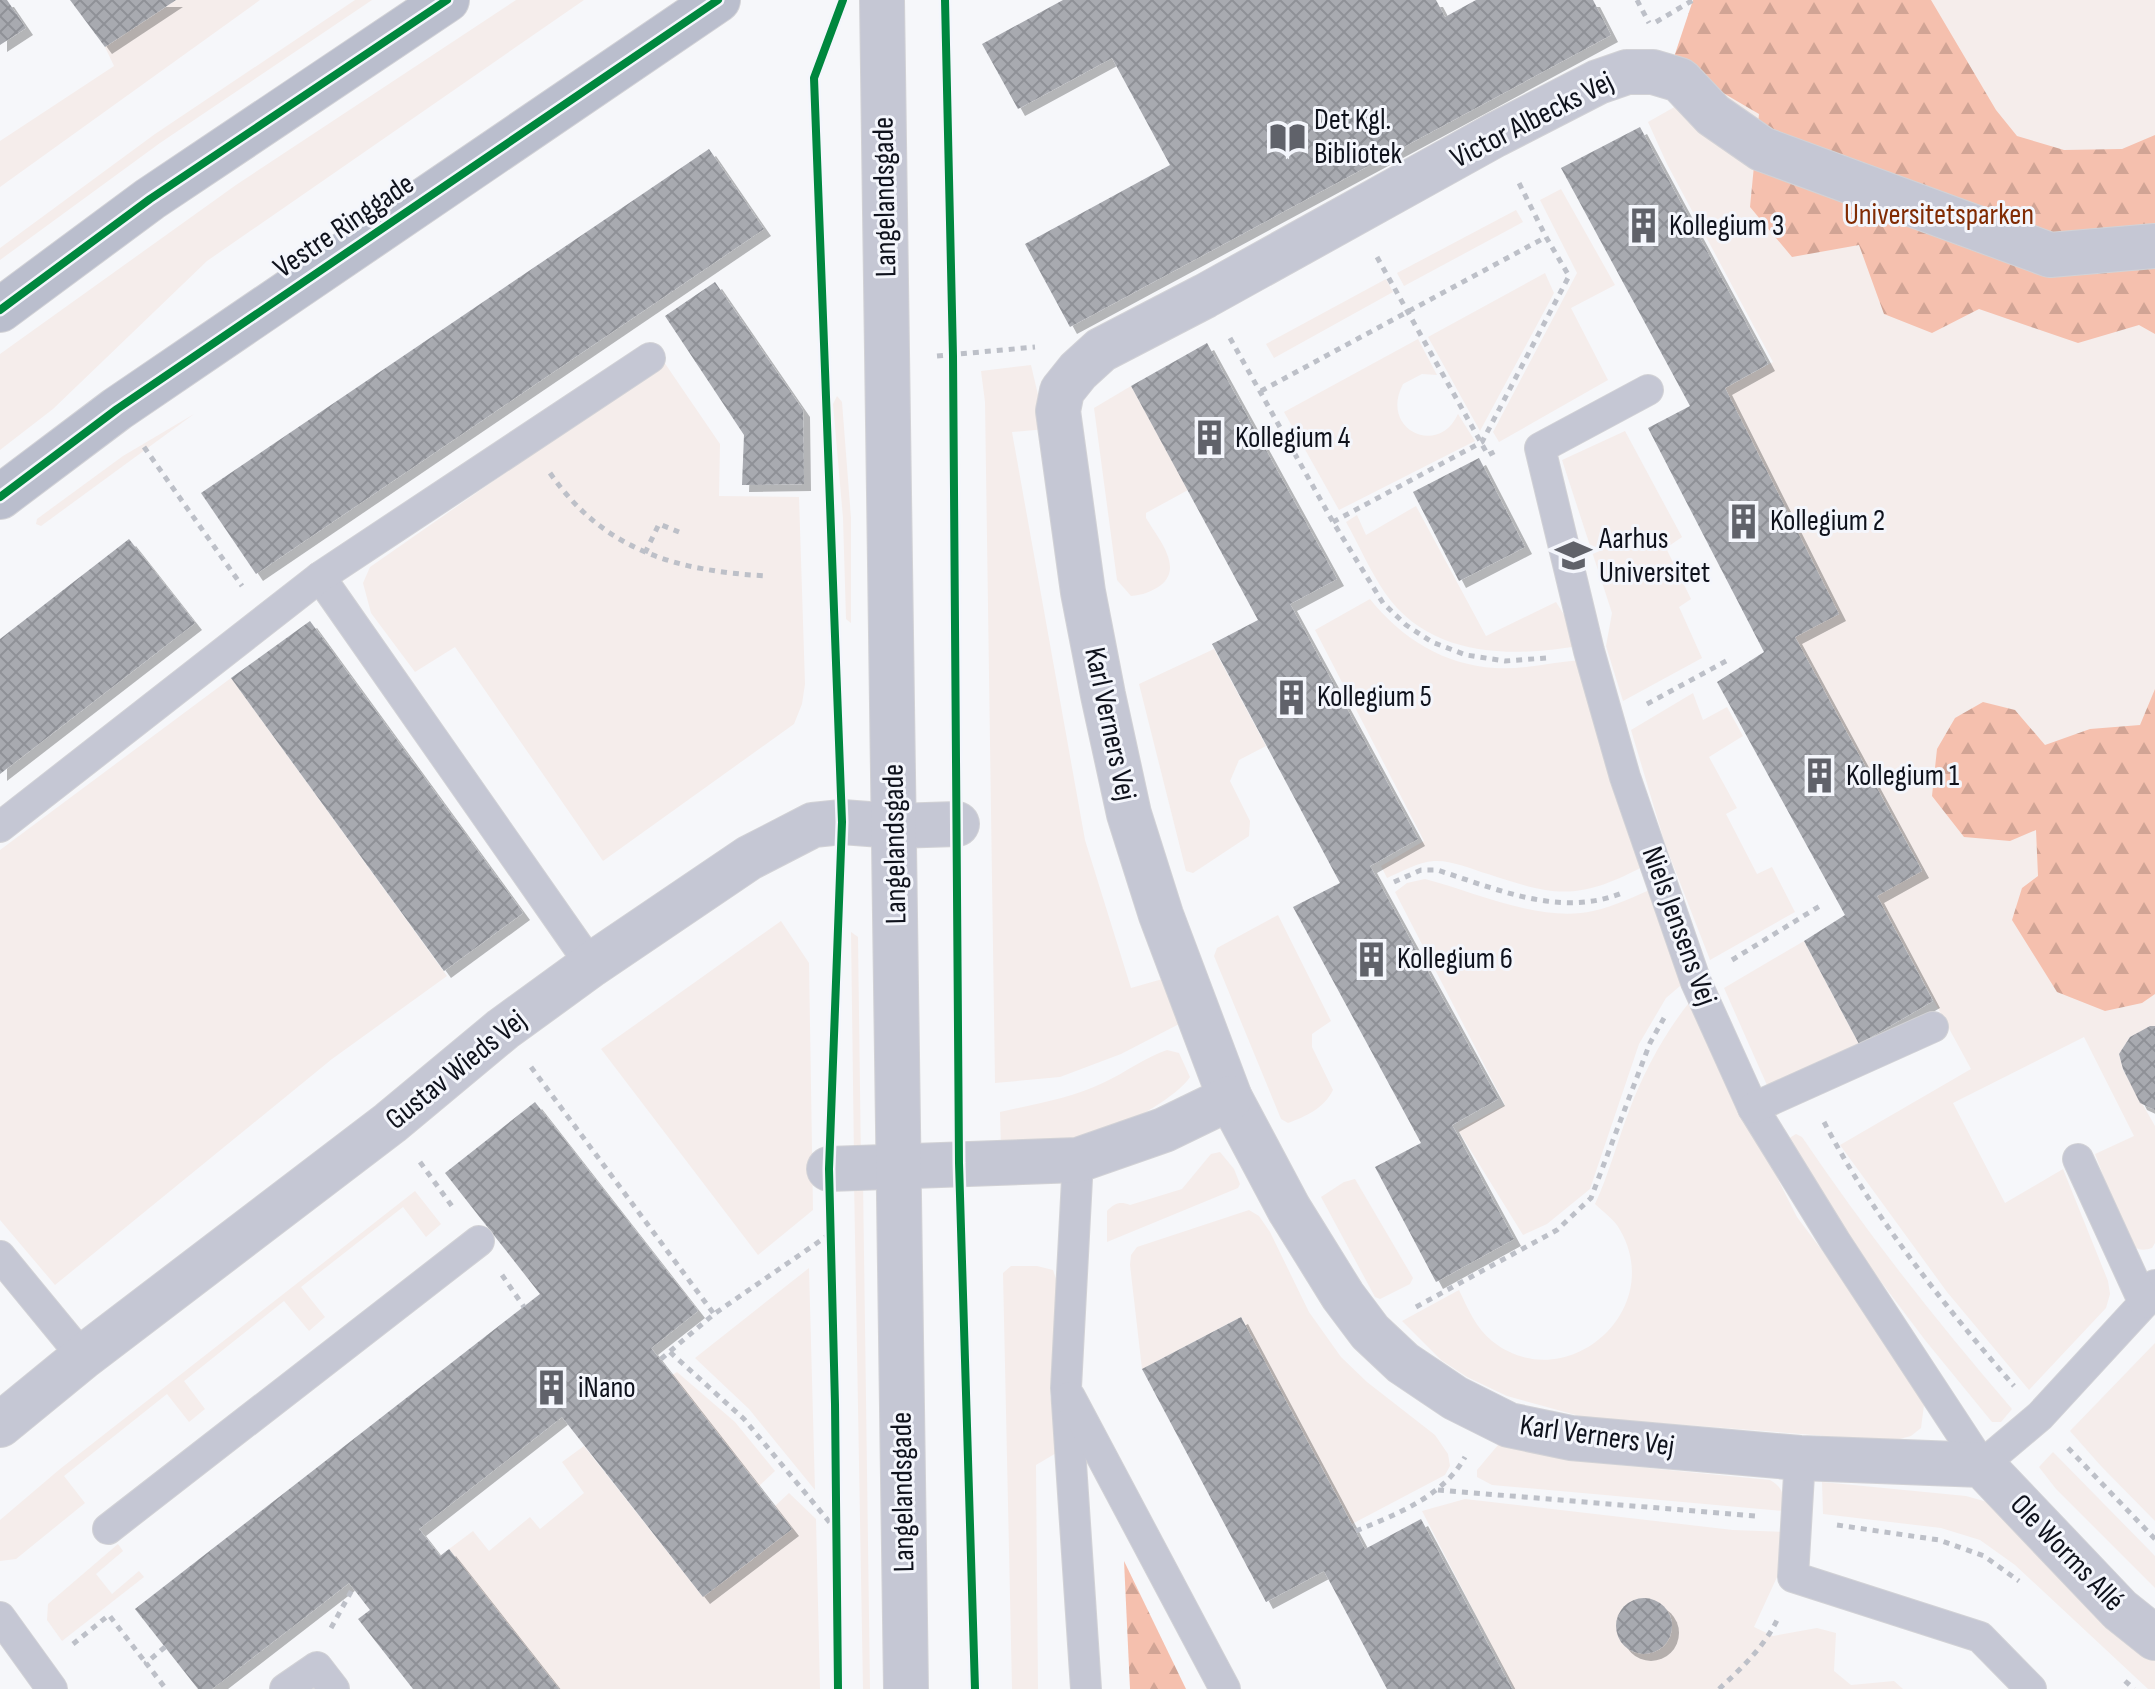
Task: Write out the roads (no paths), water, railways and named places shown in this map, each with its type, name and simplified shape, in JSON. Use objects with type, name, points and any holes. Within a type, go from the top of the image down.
[{"type":"main road","points":[[0,310],[150,199],[447,0]]},
{"type":"main road","name":"Vestre Ringgade","points":[[0,497],[117,409],[718,0]]},
{"type":"street","name":"Langelandsgade","points":[[882,0],[906,1689]]},
{"type":"street","name":"Victor Albecks Vej","points":[[1101,350],[1205,296],[1495,135],[1598,82],[1627,72],[1653,72],[1680,80],[1713,115],[1762,149],[2050,255],[2155,246]]},
{"type":"street","name":"Karl Verners Vej","points":[[1101,350],[1062,391],[1058,411],[1083,592],[1129,814],[1161,915],[1230,1098],[1289,1209],[1343,1296],[1370,1332],[1403,1363],[1455,1398],[1509,1425],[1571,1438],[1800,1458],[1982,1465]]},
{"type":"street","name":"Gustav Wieds Vej","points":[[0,1425],[83,1357],[390,1123],[503,1029],[749,858],[813,825],[842,822],[895,826],[957,824]]},
{"type":"street","points":[[829,1169],[1078,1160],[1164,1130],[1230,1098]]},
{"type":"street","name":"Ole Worms Allé","points":[[1982,1465],[2120,1610],[2155,1638]]},
{"type":"lane","points":[[0,827],[320,577],[650,358]]},
{"type":"lane","name":"Niels Jensens Vej","points":[[1648,390],[1540,448],[1589,651],[1611,724],[1696,982],[1753,1108],[1835,1241],[1982,1465]]},
{"type":"lane","points":[[320,577],[591,965]]},
{"type":"lane","points":[[1753,1108],[1933,1027]]},
{"type":"lane","points":[[1982,1465],[2040,1416],[2149,1294],[2078,1159]]},
{"type":"lane","points":[[1078,1160],[1066,1388],[1086,1689]]},
{"type":"lane","points":[[108,1529],[479,1241]]},
{"type":"lane","points":[[0,1256],[83,1357]]},
{"type":"lane","points":[[1066,1388],[1225,1689]]},
{"type":"lane","points":[[1800,1458],[1793,1577],[1980,1637],[2031,1689]]},
{"type":"lane","points":[[0,1617],[52,1689]]},
{"type":"lane","points":[[285,1689],[317,1667],[334,1689]]},
{"type":"place","name":"Det Kgl. Bibliotek","points":[[1288,137]]},
{"type":"place","name":"Kollegium 3","points":[[1643,226]]},
{"type":"place","name":"Kollegium 4","points":[[1209,438]]},
{"type":"place","name":"Kollegium 2","points":[[1744,521]]},
{"type":"place","name":"Aarhus Universitet","points":[[1573,556]]},
{"type":"place","name":"Kollegium 5","points":[[1291,697]]},
{"type":"place","name":"Kollegium 1","points":[[1820,776]]},
{"type":"place","name":"Kollegium 6","points":[[1371,959]]},
{"type":"place","name":"iNano","points":[[552,1388]]},
{"type":"park label","name":"Universitetsparken","points":[[1939,215]]}]
